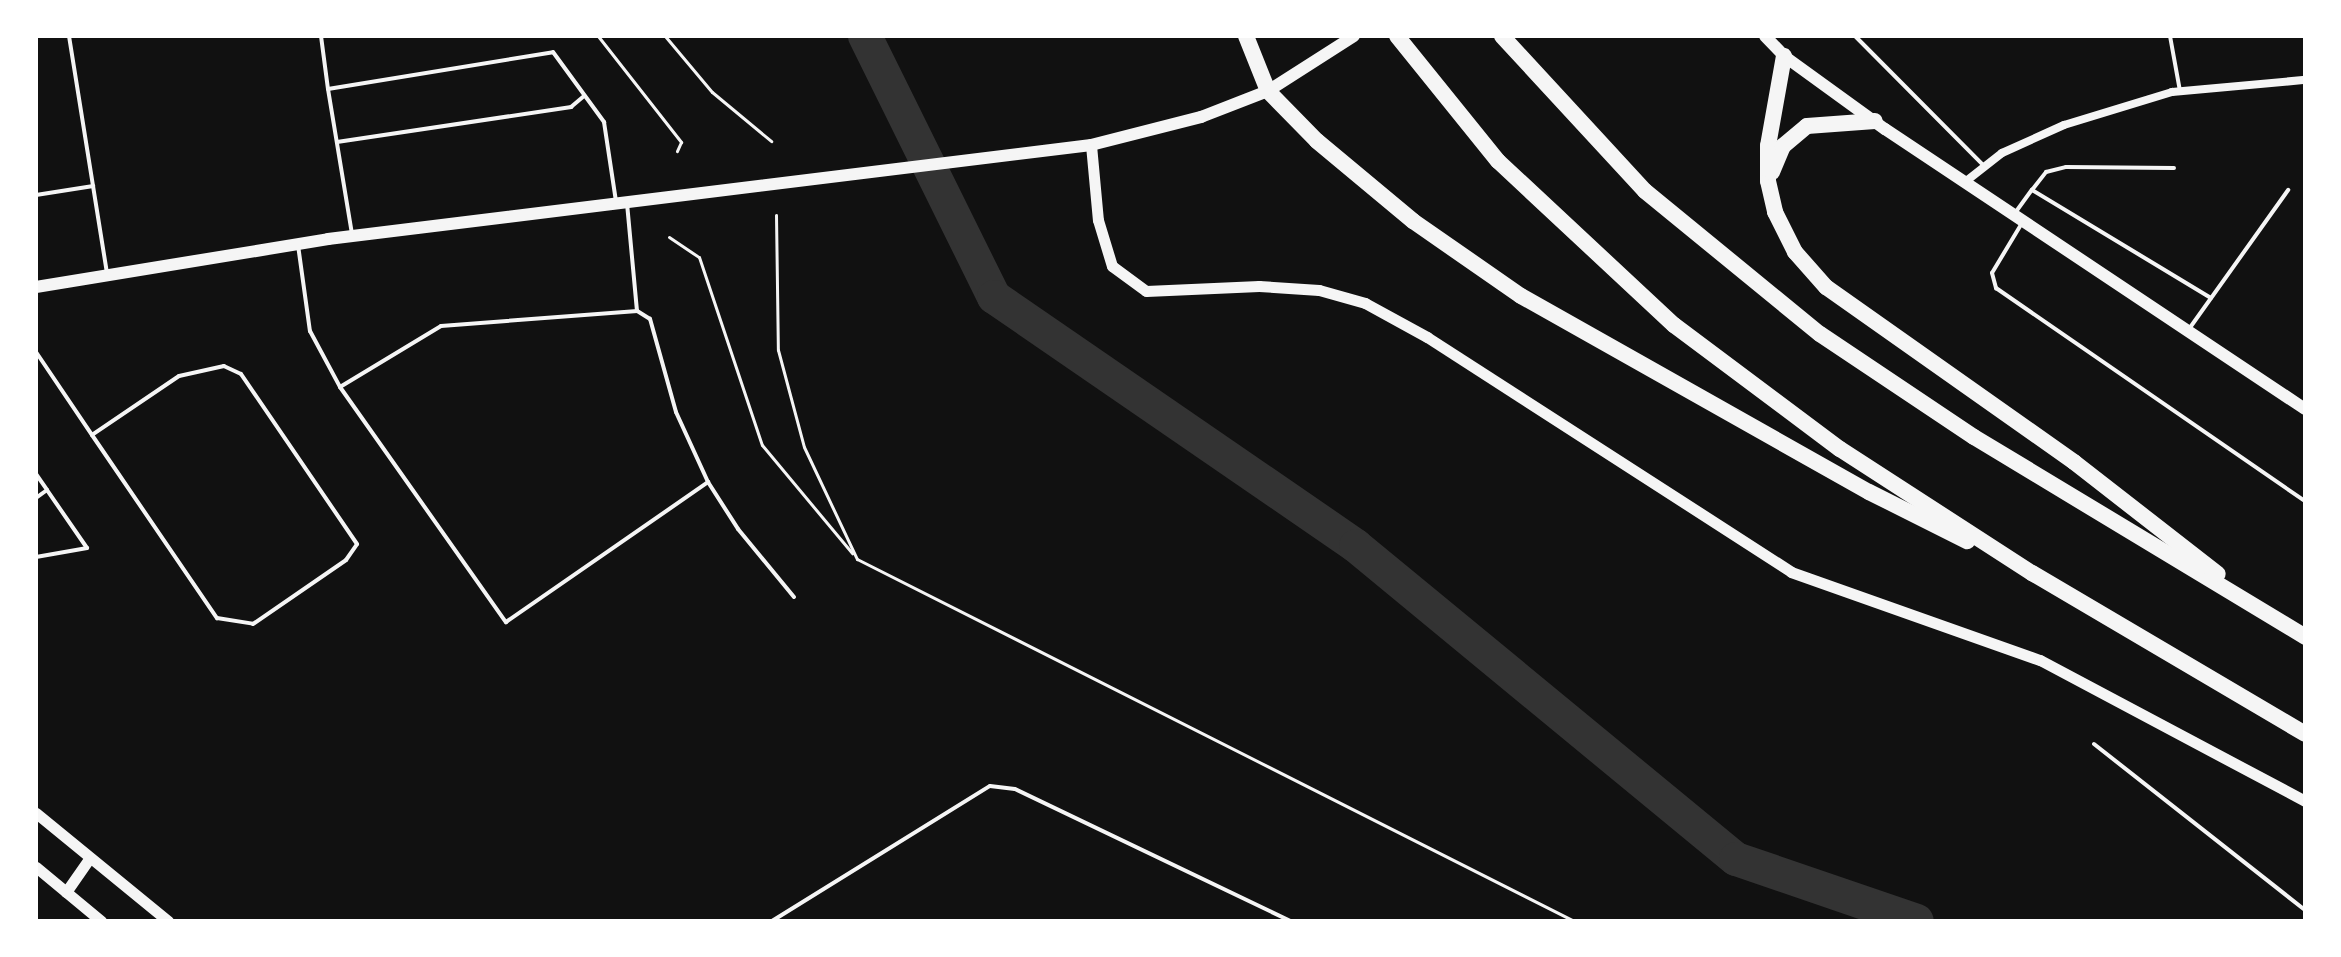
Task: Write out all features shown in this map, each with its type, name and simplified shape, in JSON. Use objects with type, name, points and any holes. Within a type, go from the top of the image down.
[{"type":"highway","points":[[1246,36],[1268,91],[1317,141],[1413,221],[1521,296],[1869,492],[2032,573]]},
{"type":"highway","points":[[1397,36],[1498,161],[1674,325],[1840,449],[2032,573],[2305,734]]},
{"type":"highway","points":[[1502,36],[1645,191],[1820,334],[1974,437],[2305,637]]},
{"type":"highway","points":[[1784,56],[1768,146],[1768,181],[1775,212],[1795,252],[1826,287],[2074,462],[2276,619]]},
{"type":"highway","points":[[1768,181],[1783,146],[1807,126],[1875,121]]},
{"type":"main road","points":[[36,287],[298,244],[716,189],[1091,145],[1201,117],[1268,91],[1354,36]]},
{"type":"main road","points":[[1765,36],[1784,56],[1875,121],[2305,409]]},
{"type":"street","points":[[1965,182],[1985,167],[2064,125],[2180,91],[2305,80]]},
{"type":"street","points":[[1091,145],[1098,220],[1112,266],[1146,291],[1259,286],[1319,290],[1365,303],[1427,337],[1791,572],[2040,660],[2305,801]]},
{"type":"street","points":[[36,813],[168,921]]},
{"type":"street","points":[[66,892],[89,859]]},
{"type":"street","points":[[36,867],[101,921]]},
{"type":"lane","points":[[69,36],[107,277]]},
{"type":"lane","points":[[321,36],[353,237]]},
{"type":"lane","points":[[1855,36],[1985,167]]},
{"type":"lane","points":[[2170,36],[2180,91]]},
{"type":"lane","points":[[328,89],[553,52],[604,122],[621,201],[637,311]]},
{"type":"lane","points":[[337,142],[571,107],[585,95]]},
{"type":"lane","points":[[2174,168],[2066,167],[2046,172],[2032,190],[1992,273],[1996,288],[2305,501]]},
{"type":"lane","points":[[36,195],[93,186]]},
{"type":"lane","points":[[2032,190],[2211,298]]},
{"type":"lane","points":[[2188,331],[2288,190]]},
{"type":"lane","points":[[298,244],[310,331],[340,387],[506,622],[708,482]]},
{"type":"lane","points":[[340,387],[441,326],[637,311],[650,319],[676,412],[708,482],[738,529],[794,597]]},
{"type":"lane","points":[[36,352],[92,435],[217,618],[253,624],[346,560],[357,544],[241,374],[224,366],[179,376],[92,435]]},
{"type":"lane","points":[[36,474],[87,548],[36,557]]},
{"type":"lane","points":[[36,498],[47,490]]},
{"type":"lane","points":[[2094,744],[2305,910]]},
{"type":"lane","points":[[772,921],[990,786],[1015,789],[1291,921]]},
{"type":"path","points":[[598,36],[681,142],[677,151]]},
{"type":"path","points":[[665,36],[712,92],[771,141]]},
{"type":"path","points":[[776,215],[778,350],[804,447],[857,559]]},
{"type":"path","points":[[669,237],[699,257],[762,445],[857,559],[1574,921]]},
{"type":"waterway","points":[[865,36],[994,297],[1356,546],[1736,859],[1917,921]]}]
